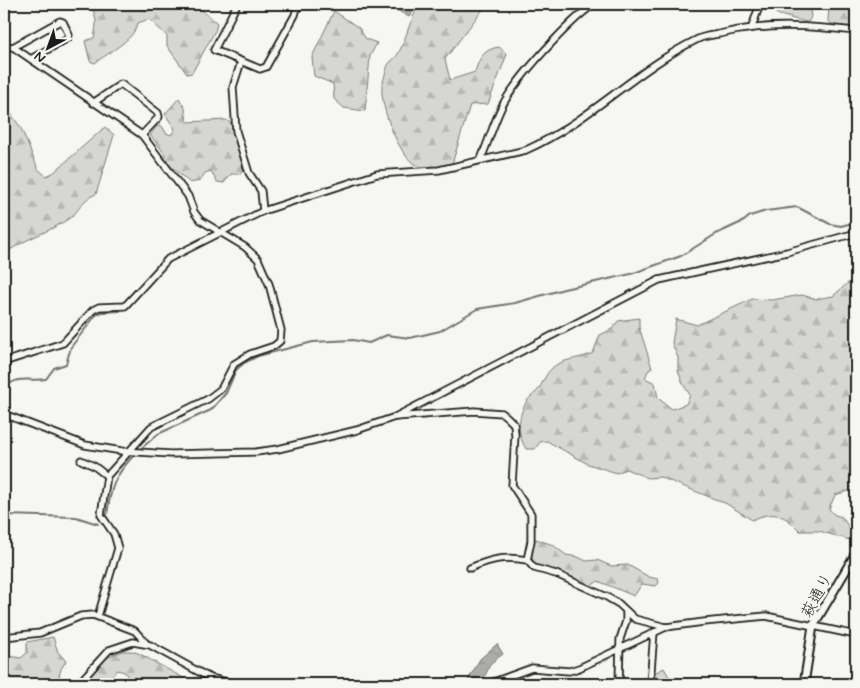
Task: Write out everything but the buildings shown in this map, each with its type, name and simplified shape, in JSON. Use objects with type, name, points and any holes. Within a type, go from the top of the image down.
[{"type":"street","points":[[237,4],[214,50],[260,69],[266,67],[295,15],[298,4]]},
{"type":"street","points":[[481,159],[502,107],[515,87],[578,17],[593,4]]},
{"type":"street","points":[[752,27],[760,4]]},
{"type":"street","points":[[13,47],[60,21],[63,22],[69,34],[68,38],[31,59]]},
{"type":"street","points":[[4,362],[63,343],[93,310],[99,307],[125,306],[168,259],[219,231],[263,211],[377,174],[439,170],[526,150],[547,140],[656,62],[700,38],[752,27],[825,27],[856,31]]},
{"type":"street","points":[[4,46],[13,47],[142,135],[188,196],[194,212],[206,224],[245,247],[258,259],[266,271],[281,330],[280,341],[274,346],[242,358],[234,364],[224,384],[216,394],[151,427],[108,476],[101,515],[114,534],[118,548],[98,616]]},
{"type":"street","points":[[241,62],[233,87],[236,130],[249,173],[261,190],[263,211]]},
{"type":"street","points":[[93,103],[121,84],[158,113],[159,117],[142,135]]},
{"type":"street","points":[[4,414],[80,444],[128,451],[171,454],[256,452],[357,430],[395,417],[659,280],[796,250],[856,233]]},
{"type":"street","points":[[395,417],[474,411],[502,413],[514,424],[512,485],[531,514],[532,541],[527,560]]},
{"type":"street","points":[[81,460],[108,476]]},
{"type":"street","name":"萩通り","points":[[804,684],[813,626],[856,553]]},
{"type":"street","points":[[470,568],[491,558],[509,556],[527,560],[534,568],[564,578],[607,597],[636,619],[666,627]]},
{"type":"street","points":[[619,684],[622,630],[626,621],[626,611]]},
{"type":"street","points":[[4,637],[40,634],[81,616],[98,616],[135,631],[146,643],[210,678],[235,684]]},
{"type":"street","points":[[488,684],[532,668],[569,671],[580,668],[666,627],[766,616],[856,636]]},
{"type":"street","points":[[626,621],[636,619]]},
{"type":"street","points":[[650,684],[654,632]]},
{"type":"street","points":[[78,684],[109,650],[123,644],[146,643]]},
{"type":"green space","points":[[90,4],[137,4],[140,9],[148,11],[161,4],[195,4],[217,23],[216,29],[192,73],[187,74],[167,46],[167,36],[149,19],[138,23],[126,41],[95,63],[90,61],[85,41],[94,38],[96,28],[94,12]]},
{"type":"green space","points":[[420,4],[487,4],[445,59],[450,80],[475,72],[480,58],[489,50],[499,47],[507,54],[488,104],[470,105],[452,164],[432,167],[414,164],[402,150],[387,117],[382,95],[382,86],[388,65],[398,54],[413,16]]},
{"type":"green space","points":[[771,4],[816,5],[815,9],[810,10],[811,17],[808,22],[777,14]]},
{"type":"green space","points":[[829,4],[856,4],[856,27],[837,26],[828,22]]},
{"type":"green space","points":[[334,11],[359,28],[366,39],[377,43],[370,56],[365,111],[344,108],[334,99],[333,84],[314,76],[312,57]]},
{"type":"green space","points":[[179,98],[185,108],[187,122],[226,120],[231,123],[244,171],[239,174],[231,174],[224,183],[217,182],[211,171],[205,173],[200,181],[190,183],[165,161],[165,154],[150,135],[157,126],[162,126],[166,133],[171,135],[175,129],[165,114]]},
{"type":"green space","points":[[4,104],[21,128],[38,169],[46,176],[53,173],[105,127],[114,135],[96,194],[87,199],[75,214],[63,223],[20,244],[4,255]]},
{"type":"green space","points":[[856,281],[856,485],[854,483],[849,491],[835,495],[829,509],[835,515],[842,517],[850,529],[855,528],[856,534],[850,540],[819,531],[800,531],[784,517],[778,515],[767,515],[752,520],[727,504],[660,477],[648,478],[626,469],[617,473],[588,464],[547,441],[540,442],[535,449],[526,449],[523,443],[519,425],[521,413],[527,401],[539,389],[548,372],[556,365],[593,353],[600,335],[612,329],[618,321],[639,318],[639,327],[652,368],[648,371],[645,378],[655,383],[658,398],[672,409],[686,404],[690,395],[683,384],[678,370],[678,358],[672,343],[676,319],[697,325],[752,299],[772,300],[802,295],[816,299],[833,296],[848,283]]},
{"type":"green space","points":[[536,539],[553,545],[566,555],[578,557],[586,561],[597,560],[611,566],[628,565],[649,577],[658,579],[659,583],[656,586],[642,584],[634,596],[598,581],[591,586],[536,566],[531,557]]},
{"type":"green space","points":[[53,637],[58,652],[66,661],[61,669],[57,684],[4,684],[4,645],[9,656],[21,658],[27,653],[27,642]]},
{"type":"green space","points":[[123,651],[132,651],[140,654],[194,684],[131,684],[125,672],[117,670],[111,677],[109,684],[83,684],[100,663],[110,656]]},
{"type":"green space","points":[[664,668],[673,684],[639,684],[641,680]]},
{"type":"water","points":[[398,4],[417,5],[409,17],[395,9]]},
{"type":"water","points":[[497,644],[503,654],[491,663],[482,682],[467,682],[480,659]]},
{"type":"waterway","points":[[138,451],[158,434],[211,410],[226,393],[236,370],[244,363],[258,356],[313,342],[353,340],[369,343],[387,335],[410,338],[440,331],[477,309],[515,303],[564,289],[631,274],[681,256],[716,234],[744,221],[750,216],[766,211],[797,207],[830,224],[841,226],[856,222]]},
{"type":"waterway","points":[[4,390],[8,385],[18,380],[46,379],[54,368],[66,364],[71,347],[96,315],[102,312],[120,311]]},
{"type":"waterway","points":[[107,515],[110,496],[118,475],[135,454]]},
{"type":"waterway","points":[[4,515],[76,517],[98,524]]}]
